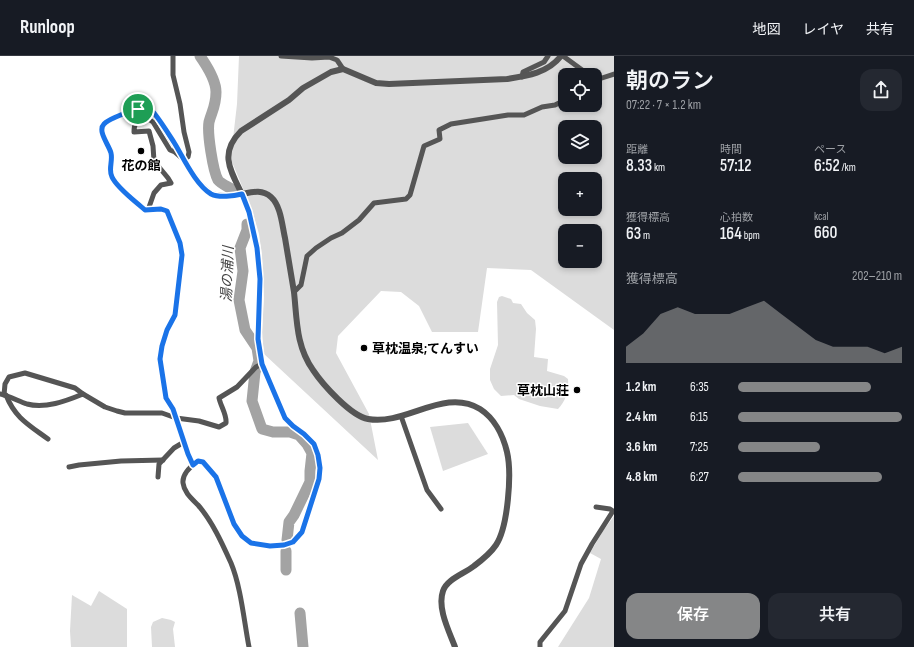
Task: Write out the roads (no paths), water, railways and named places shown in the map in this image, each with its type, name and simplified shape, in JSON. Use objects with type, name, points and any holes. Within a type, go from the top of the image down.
[{"type":"street","points":[[173,56],[173,75],[189,152],[188,157],[183,159]]},
{"type":"street","points":[[281,56],[312,58],[329,57],[336,60],[343,69],[376,83],[388,84],[522,77],[551,67],[562,56],[579,68]]},
{"type":"street","points":[[522,77],[523,72],[544,62],[548,56]]},
{"type":"street","points":[[249,647],[236,578],[232,565],[204,513],[184,490],[182,481],[187,471],[193,465],[198,461],[203,462],[216,477],[234,524],[242,536],[251,543],[270,546],[284,545],[293,542],[302,532],[319,479],[320,468],[318,455],[314,444],[285,418],[259,365],[258,339],[260,279],[257,248],[249,212],[228,162],[228,155],[230,146],[241,131],[289,100],[303,88],[320,77],[343,69]]},
{"type":"street","points":[[602,78],[614,74]]},
{"type":"street","points":[[294,292],[301,285],[307,256],[316,248],[342,233],[359,220],[374,203],[406,199],[410,194],[424,146],[440,139],[439,130],[451,124],[508,115],[524,115],[542,107],[558,104]]},
{"type":"street","points":[[193,465],[173,409],[166,398],[160,359],[167,330],[175,315],[182,255],[180,243],[167,211],[161,209],[145,210],[117,184],[112,177],[110,172],[112,164],[111,154],[102,129],[104,124],[119,115],[138,109],[154,113],[200,183],[212,194],[229,196],[259,191],[271,197],[275,202],[282,225],[294,292],[296,319],[301,347],[314,371],[348,408],[367,419],[381,420],[460,401],[475,406],[486,413],[495,423],[507,452],[509,472],[507,499],[501,532],[496,544],[487,556],[455,578],[443,591],[441,601],[455,647]]},
{"type":"street","points":[[148,210],[154,193],[161,185],[171,183],[154,161],[153,146],[149,131],[134,132],[134,126],[137,121],[145,117],[153,122],[170,150],[175,152],[183,159]]},
{"type":"street","points":[[48,439],[21,419],[3,395],[5,384],[9,377],[25,373],[75,388],[105,407],[125,413],[162,414],[218,427],[226,423],[226,418],[220,405],[219,398],[237,387],[259,365]]},
{"type":"street","points":[[3,395],[28,404],[45,405],[71,399],[83,394]]},
{"type":"street","points":[[402,416],[427,490],[442,510]]},
{"type":"street","points":[[158,478],[159,464],[174,448],[184,442]]},
{"type":"street","points":[[69,467],[121,461],[163,460]]},
{"type":"street","points":[[540,647],[540,642],[565,611],[581,564],[614,510],[596,507]]},
{"type":"waterway","name":"湯の浦川","points":[[200,56],[211,73],[216,87],[214,108],[209,122],[212,161],[218,180],[233,190]]},
{"type":"waterway","name":"湯の浦川","points":[[247,224],[247,230],[240,248],[243,271],[239,300],[245,330],[257,348],[259,361],[255,372],[252,401],[262,429],[273,432],[290,432],[299,435],[307,444],[312,453],[310,482],[289,522],[287,540]]},
{"type":"waterway","name":"湯の浦川","points":[[286,551],[286,570]]},
{"type":"waterway","name":"湯の浦川","points":[[300,613],[303,647]]},
{"type":"place","name":"花の館","points":[[141,151]]},
{"type":"place","name":"草枕温泉;てんすい","points":[[364,348]]},
{"type":"place","name":"草枕山荘","points":[[577,390]]}]
